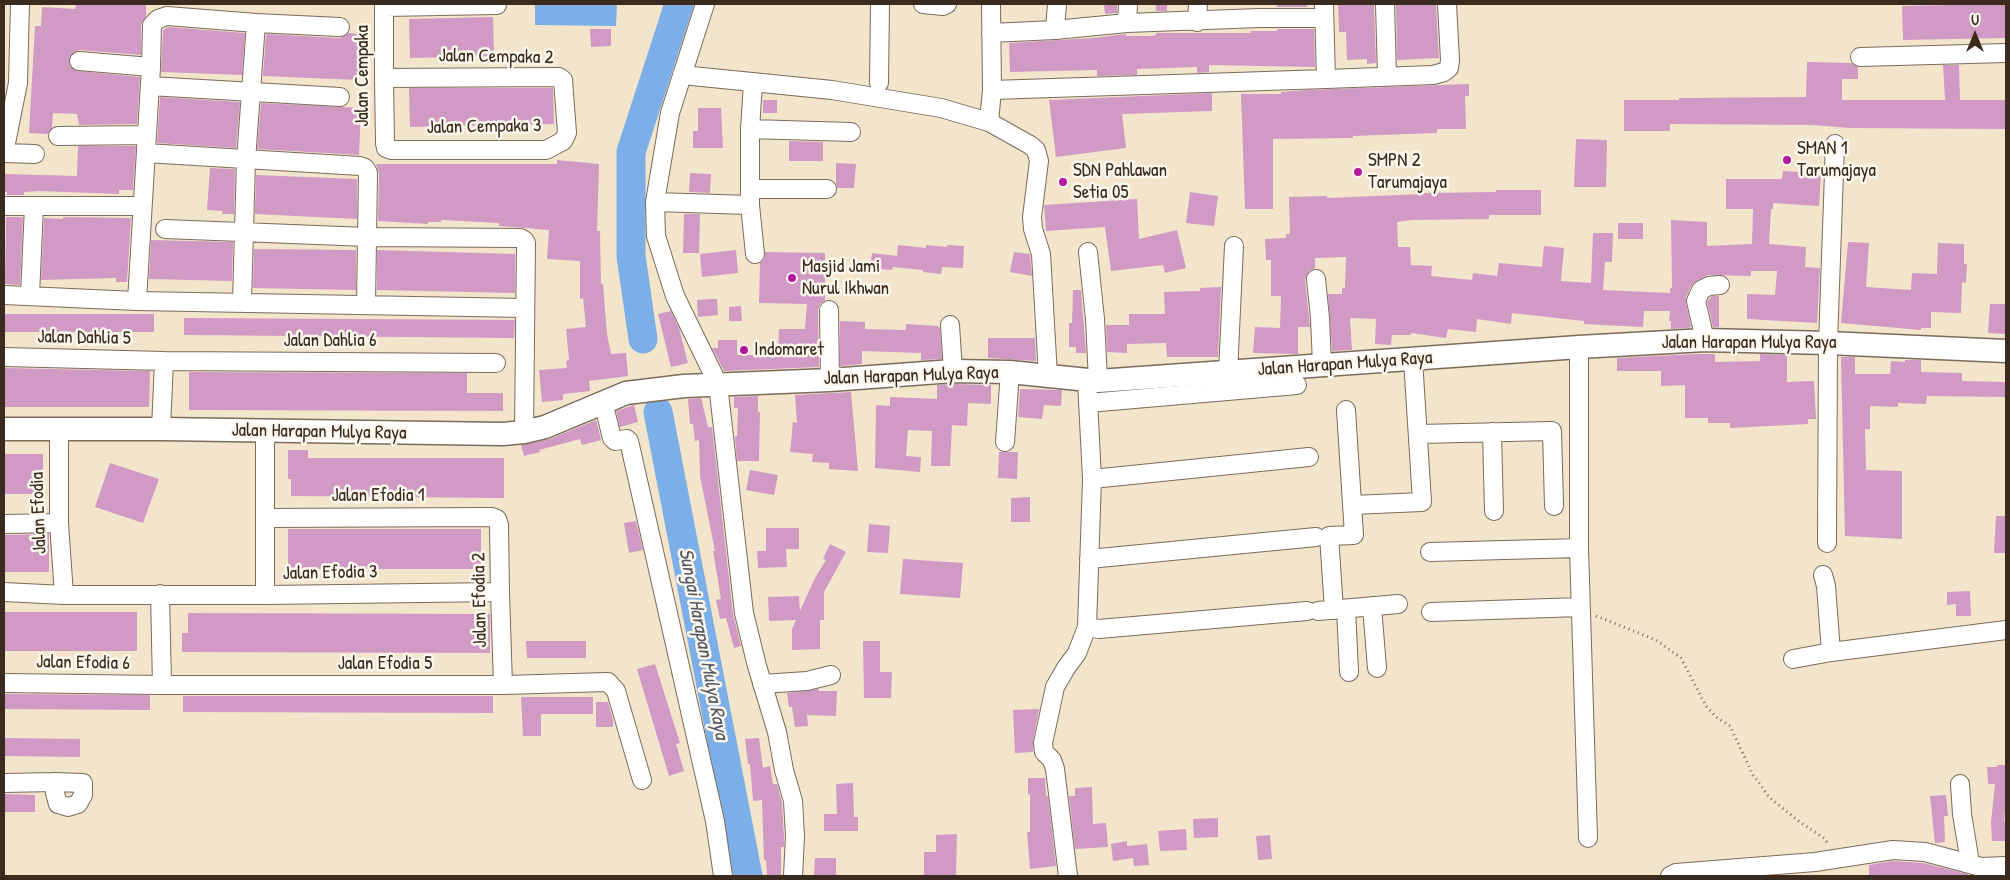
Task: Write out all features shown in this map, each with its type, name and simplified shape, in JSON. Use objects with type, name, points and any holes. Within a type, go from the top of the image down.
[{"type":"street","points":[[20,4],[18,83],[4,153],[35,154]]},
{"type":"street","points":[[384,5],[497,4]]},
{"type":"street","points":[[706,4],[670,113],[655,202],[656,236],[675,296],[718,384],[744,613],[762,684],[777,732],[784,770],[793,801],[795,836],[793,876]]},
{"type":"street","points":[[878,83],[880,4]]},
{"type":"street","points":[[923,4],[943,6],[947,4]]},
{"type":"street","points":[[989,122],[992,90],[991,4]]},
{"type":"street","points":[[1055,30],[1058,4]]},
{"type":"street","points":[[1127,23],[1128,4]]},
{"type":"street","points":[[1197,22],[1198,4]]},
{"type":"street","points":[[1385,4],[1387,76]]},
{"type":"street","points":[[992,90],[1433,75],[1444,72],[1449,68],[1447,4]]},
{"type":"street","name":"Jalan Cempaka","points":[[384,5],[386,148]]},
{"type":"street","points":[[990,33],[1055,30],[1127,23],[1197,22],[1260,11],[1324,11],[1326,79]]},
{"type":"street","points":[[137,301],[152,25],[158,19],[167,16],[340,27]]},
{"type":"street","points":[[242,302],[246,160],[256,23]]},
{"type":"street","points":[[1860,56],[2006,54]]},
{"type":"street","points":[[79,61],[151,67]]},
{"type":"street","points":[[682,75],[865,95],[941,108],[989,122],[1030,145],[1036,150],[1039,160],[1032,217],[1033,229],[1041,254],[1048,376]]},
{"type":"street","name":"Jalan Cempaka 2","points":[[384,78],[559,77],[562,80],[567,124]]},
{"type":"street","points":[[4,97],[18,83]]},
{"type":"street","points":[[753,83],[750,129],[754,254]]},
{"type":"street","points":[[150,86],[340,97]]},
{"type":"street","name":"Jalan Cempaka 3","points":[[386,148],[391,150],[546,150],[563,142],[567,133],[567,124]]},
{"type":"street","points":[[750,129],[851,132]]},
{"type":"street","points":[[58,136],[147,135]]},
{"type":"street","points":[[1827,543],[1828,343],[1835,144]]},
{"type":"street","points":[[146,153],[360,166],[365,168],[368,173],[366,305]]},
{"type":"street","points":[[655,202],[751,197],[827,189]]},
{"type":"street","points":[[4,206],[142,206]]},
{"type":"street","points":[[30,295],[34,206]]},
{"type":"street","points":[[165,229],[367,237],[520,238],[526,243],[524,432]]},
{"type":"street","points":[[1228,373],[1234,246]]},
{"type":"street","points":[[1068,876],[1055,769],[1052,760],[1044,752],[1043,743],[1055,687],[1077,653],[1087,627],[1092,479],[1091,389],[1095,319],[1088,252]]},
{"type":"street","points":[[1316,279],[1322,364]]},
{"type":"street","points":[[1706,340],[1696,301],[1701,290],[1709,286],[1720,286]]},
{"type":"street","points":[[4,294],[137,301],[525,308]]},
{"type":"street","points":[[829,310],[830,380]]},
{"type":"street","points":[[950,325],[953,371]]},
{"type":"street","name":"Jalan Harapan Mulya Raya","points":[[4,429],[161,429],[503,434],[545,427],[626,393],[684,386],[830,380],[953,371],[1010,372],[1048,376],[1091,389],[1322,364],[1706,340],[2006,351]]},
{"type":"street","points":[[1579,347],[1580,607],[1588,838]]},
{"type":"street","name":"Jalan Dahlia 5","points":[[4,357],[164,361]]},
{"type":"street","points":[[1352,505],[1422,502],[1413,359]]},
{"type":"street","points":[[161,429],[164,361]]},
{"type":"street","name":"Jalan Dahlia 6","points":[[164,361],[496,363]]},
{"type":"street","points":[[1005,442],[1010,372]]},
{"type":"street","points":[[1091,389],[1297,385]]},
{"type":"street","points":[[603,402],[612,438],[615,441],[627,439],[629,441],[715,820],[723,876]]},
{"type":"street","points":[[1346,410],[1354,535],[1329,536],[1326,610],[1350,672]]},
{"type":"street","name":"Jalan Efodia","points":[[59,430],[59,523],[64,595]]},
{"type":"street","points":[[1418,434],[1552,430],[1554,506]]},
{"type":"street","points":[[265,432],[265,595]]},
{"type":"street","points":[[1492,432],[1494,511]]},
{"type":"street","points":[[1092,479],[1309,457]]},
{"type":"street","name":"Jalan Efodia 1","points":[[265,518],[492,517]]},
{"type":"street","name":"Jalan Efodia 2","points":[[492,517],[497,519],[499,525],[503,685]]},
{"type":"street","points":[[4,524],[59,523]]},
{"type":"street","points":[[1089,559],[1316,537]]},
{"type":"street","points":[[1430,552],[1579,548]]},
{"type":"street","points":[[1823,574],[1826,586],[1830,652]]},
{"type":"street","name":"Jalan Efodia 3","points":[[4,592],[64,595],[265,595],[500,592]]},
{"type":"street","points":[[160,594],[162,685]]},
{"type":"street","points":[[1087,627],[1099,629],[1398,604]]},
{"type":"street","points":[[1372,606],[1377,668]]},
{"type":"street","points":[[1431,612],[1580,607]]},
{"type":"street","points":[[1793,659],[1830,652],[2006,630]]},
{"type":"street","points":[[762,684],[807,681],[831,675]]},
{"type":"street","name":"Jalan Efodia 5","points":[[162,685],[503,685],[608,682],[616,691],[642,780]]},
{"type":"street","name":"Jalan Efodia 6","points":[[4,683],[162,685]]},
{"type":"street","points":[[4,783],[54,782]]},
{"type":"street","points":[[1960,784],[1962,814],[1970,863]]},
{"type":"street","points":[[1670,876],[1676,872],[1751,871],[1821,865],[1893,850],[1910,850],[1991,868],[2006,866]]},
{"type":"path","points":[[1580,607],[1602,620],[1656,640],[1681,658],[1706,706],[1716,717],[1730,726],[1753,774],[1770,798],[1801,823],[1824,838],[1829,844],[1821,865]]},
{"type":"water","points":[[535,4],[617,4],[616,26],[535,25]]},
{"type":"building","points":[[76,4],[146,4],[146,16],[141,25],[141,55],[79,50],[71,55],[69,60],[70,66],[78,71],[140,77],[137,124],[79,125],[77,114],[53,113],[52,128],[48,134],[29,133],[35,26],[41,26],[42,7],[75,9]]},
{"type":"building","points":[[1104,4],[1117,4],[1117,13],[1105,14]]},
{"type":"building","points":[[1156,4],[1167,4],[1167,11],[1156,11]]},
{"type":"building","points":[[1277,4],[1307,4],[1307,7],[1277,7]]},
{"type":"building","points":[[1338,4],[1374,4],[1376,63],[1367,64],[1367,59],[1347,60],[1346,32],[1339,32]]},
{"type":"building","points":[[1396,4],[1436,4],[1439,58],[1397,60]]},
{"type":"building","points":[[2006,4],[2006,38],[1903,40],[1902,6]]},
{"type":"building","points":[[493,17],[494,56],[410,58],[409,19]]},
{"type":"building","points":[[168,27],[245,33],[242,75],[161,72],[163,30]]},
{"type":"building","points":[[590,29],[611,29],[611,46],[591,47]]},
{"type":"building","points":[[1277,29],[1314,29],[1315,67],[1209,65],[1209,72],[1197,73],[1197,67],[1137,69],[1137,75],[1097,76],[1097,70],[1010,72],[1009,43],[1126,34],[1126,36],[1151,36],[1156,35],[1156,33],[1251,33],[1251,31],[1277,31]]},
{"type":"building","points":[[349,33],[361,34],[358,80],[263,76],[266,34],[340,38]]},
{"type":"building","points":[[1807,62],[1851,63],[1858,67],[1858,79],[1842,79],[1842,100],[1945,100],[1943,65],[1959,65],[1960,100],[2006,100],[2006,129],[1670,124],[1670,131],[1624,131],[1624,100],[1806,97]]},
{"type":"building","points":[[1469,84],[1469,96],[1465,96],[1466,129],[1437,129],[1437,133],[1353,136],[1353,138],[1273,139],[1273,209],[1245,209],[1241,94],[1281,94],[1281,92],[1307,90]]},
{"type":"building","points":[[409,88],[553,88],[554,124],[410,127]]},
{"type":"building","points":[[1212,93],[1212,111],[1122,114],[1126,148],[1056,157],[1049,100]]},
{"type":"building","points":[[160,97],[240,102],[236,148],[157,143]]},
{"type":"building","points":[[763,100],[777,100],[777,113],[763,113]]},
{"type":"building","points":[[261,103],[361,108],[359,155],[257,149]]},
{"type":"building","points":[[698,108],[721,108],[723,148],[693,148],[693,131],[698,131]]},
{"type":"building","points":[[1576,139],[1607,140],[1606,187],[1574,187]]},
{"type":"building","points":[[789,141],[823,142],[823,161],[789,161]]},
{"type":"building","points":[[78,146],[136,146],[133,190],[119,190],[119,194],[39,191],[24,192],[24,195],[7,195],[7,192],[4,192],[4,174],[77,176]]},
{"type":"building","points":[[557,160],[599,164],[597,231],[600,231],[601,284],[603,284],[607,334],[611,354],[626,353],[628,376],[589,381],[590,391],[563,394],[563,400],[542,402],[539,370],[567,368],[566,361],[569,360],[566,329],[586,327],[583,298],[580,299],[580,261],[547,259],[549,230],[499,226],[499,223],[441,220],[441,222],[428,222],[428,224],[378,221],[379,173],[376,164],[557,164]]},
{"type":"building","points":[[836,163],[856,164],[854,188],[837,188]]},
{"type":"building","points":[[210,168],[235,169],[234,214],[222,214],[223,211],[207,210]]},
{"type":"building","points":[[1783,171],[1821,173],[1819,206],[1773,203],[1769,244],[1806,247],[1805,267],[1820,268],[1817,323],[1747,319],[1747,294],[1775,295],[1777,271],[1751,271],[1751,276],[1708,275],[1696,281],[1691,286],[1686,297],[1691,327],[1688,328],[1671,329],[1671,321],[1669,321],[1670,311],[1644,311],[1643,327],[1584,324],[1584,321],[1512,313],[1511,324],[1477,319],[1476,332],[1448,329],[1446,338],[1411,333],[1411,335],[1392,335],[1391,345],[1375,344],[1376,319],[1350,318],[1352,350],[1332,351],[1328,294],[1342,294],[1342,288],[1345,288],[1346,257],[1315,258],[1315,268],[1309,271],[1305,280],[1310,327],[1298,327],[1298,354],[1253,353],[1255,327],[1280,328],[1281,296],[1271,296],[1271,260],[1266,260],[1265,239],[1286,238],[1286,234],[1290,234],[1289,197],[1327,196],[1327,198],[1424,193],[1496,192],[1496,190],[1541,190],[1541,215],[1489,215],[1489,219],[1411,220],[1397,222],[1398,247],[1410,247],[1411,265],[1432,266],[1431,276],[1472,280],[1473,273],[1497,276],[1499,263],[1542,267],[1544,246],[1564,248],[1561,281],[1591,283],[1593,233],[1613,233],[1612,262],[1605,262],[1603,290],[1670,293],[1670,288],[1672,288],[1671,220],[1707,222],[1707,246],[1752,244],[1753,209],[1726,209],[1726,179],[1782,179]]},
{"type":"building","points":[[690,173],[711,174],[710,193],[689,192]]},
{"type":"building","points":[[256,175],[357,179],[357,219],[255,214]]},
{"type":"building","points":[[1190,192],[1218,196],[1214,226],[1186,223]]},
{"type":"building","points":[[1137,199],[1139,239],[1177,230],[1186,268],[1165,273],[1163,265],[1111,271],[1105,227],[1046,231],[1044,205]]},
{"type":"building","points":[[684,214],[700,214],[699,253],[683,253]]},
{"type":"building","points":[[6,217],[23,217],[20,285],[5,284]]},
{"type":"building","points":[[63,217],[131,218],[127,282],[116,282],[116,278],[41,280],[44,218],[63,219]]},
{"type":"building","points":[[1618,223],[1643,223],[1643,239],[1618,239]]},
{"type":"building","points":[[151,240],[233,242],[232,281],[149,279]]},
{"type":"building","points":[[1848,242],[1869,243],[1866,287],[1911,290],[1912,273],[1937,274],[1938,243],[1964,244],[1964,264],[1967,264],[1966,283],[1962,282],[1961,313],[1931,312],[1931,328],[1921,328],[1921,330],[1841,323]]},
{"type":"building","points":[[898,245],[926,248],[926,245],[964,246],[963,268],[942,267],[941,274],[893,267],[892,270],[870,268],[872,253],[897,256]]},
{"type":"building","points":[[254,249],[356,250],[356,290],[253,288]]},
{"type":"building","points":[[377,250],[515,254],[515,293],[377,290]]},
{"type":"building","points":[[736,250],[738,273],[702,277],[700,254]]},
{"type":"building","points":[[765,252],[825,253],[825,300],[820,304],[818,310],[819,367],[724,371],[712,348],[718,348],[718,340],[737,340],[737,355],[778,355],[779,329],[805,329],[807,304],[759,303],[760,263],[764,259]]},
{"type":"building","points":[[1014,252],[1030,254],[1032,276],[1010,272]]},
{"type":"building","points":[[1221,287],[1218,357],[1167,357],[1166,343],[1127,344],[1127,353],[1107,352],[1106,325],[1129,325],[1129,314],[1165,314],[1164,292],[1200,291],[1200,288]]},
{"type":"building","points":[[1073,290],[1081,290],[1086,353],[1076,353],[1076,347],[1069,347],[1069,323],[1072,323]]},
{"type":"building","points":[[1712,296],[1719,296],[1719,327],[1713,327],[1707,302]]},
{"type":"building","points":[[717,299],[718,315],[698,317],[697,300]]},
{"type":"building","points":[[1990,304],[2006,304],[2006,334],[1988,333]]},
{"type":"building","points":[[741,306],[742,321],[729,321],[729,307]]},
{"type":"building","points":[[671,311],[679,328],[688,363],[671,367],[658,314]]},
{"type":"building","points":[[4,314],[154,314],[154,332],[4,332]]},
{"type":"building","points":[[184,318],[515,320],[514,338],[184,335]]},
{"type":"building","points":[[840,321],[865,322],[865,329],[906,330],[906,324],[937,326],[940,328],[942,359],[921,360],[921,353],[862,351],[862,364],[840,366]]},
{"type":"building","points":[[988,338],[1035,338],[1036,361],[988,358]]},
{"type":"building","points":[[1715,354],[1715,362],[1760,361],[1760,354],[1787,355],[1787,382],[1814,381],[1816,419],[1808,419],[1808,424],[1730,428],[1730,423],[1708,423],[1708,418],[1685,418],[1685,385],[1661,386],[1661,371],[1617,371],[1617,358]]},
{"type":"building","points":[[1841,357],[1855,357],[1855,374],[1890,374],[1891,361],[1921,360],[1921,372],[1962,373],[1962,381],[2006,382],[2006,397],[1927,396],[1926,404],[1898,403],[1898,407],[1870,406],[1870,429],[1865,429],[1866,470],[1902,471],[1902,539],[1845,536]]},
{"type":"building","points":[[4,368],[150,371],[149,407],[4,407]]},
{"type":"building","points":[[189,372],[467,373],[467,393],[503,393],[503,411],[189,410]]},
{"type":"building","points":[[937,385],[991,385],[991,404],[968,403],[967,426],[952,425],[950,466],[931,466],[932,431],[908,430],[906,456],[921,457],[920,472],[875,468],[876,405],[890,406],[890,397],[937,399]]},
{"type":"building","points":[[1020,389],[1062,390],[1061,406],[1044,405],[1042,419],[1018,417]]},
{"type":"building","points":[[851,392],[858,471],[829,469],[829,463],[812,462],[813,454],[790,452],[793,422],[797,423],[795,395]]},
{"type":"building","points":[[758,396],[758,412],[760,412],[759,461],[737,461],[735,436],[737,436],[738,408],[734,408],[734,397]]},
{"type":"building","points":[[701,398],[708,427],[712,427],[733,614],[741,646],[734,648],[726,618],[720,619],[716,600],[721,599],[713,551],[715,551],[700,476],[699,440],[695,441],[693,424],[690,424],[688,399]]},
{"type":"building","points":[[634,405],[638,422],[620,427],[616,411]]},
{"type":"building","points":[[596,420],[601,440],[582,445],[580,439],[524,456],[521,445],[550,439]]},
{"type":"building","points":[[288,450],[308,450],[308,458],[504,458],[504,498],[291,496],[291,479],[288,479]]},
{"type":"building","points":[[999,452],[1018,452],[1017,479],[998,478]]},
{"type":"building","points":[[4,454],[43,454],[43,494],[4,494]]},
{"type":"building","points":[[110,463],[159,479],[143,523],[95,507]]},
{"type":"building","points":[[750,470],[778,475],[774,495],[746,490]]},
{"type":"building","points":[[1030,497],[1030,522],[1011,522],[1011,498]]},
{"type":"building","points":[[1996,516],[2006,516],[2006,553],[1994,553]]},
{"type":"building","points":[[636,521],[643,550],[629,553],[624,523]]},
{"type":"building","points":[[869,524],[890,526],[888,553],[867,552]]},
{"type":"building","points":[[766,528],[799,528],[799,549],[786,549],[787,567],[758,568],[757,551],[766,551]]},
{"type":"building","points":[[288,529],[481,529],[481,569],[288,569]]},
{"type":"building","points":[[49,534],[49,572],[4,572],[4,535]]},
{"type":"building","points":[[830,544],[846,552],[824,592],[824,620],[820,620],[820,649],[792,650],[792,629],[796,620],[769,621],[768,597],[799,596],[800,611],[815,578],[826,560],[823,559]]},
{"type":"building","points":[[903,559],[963,563],[960,598],[900,594]]},
{"type":"building","points":[[1970,591],[1971,616],[1956,616],[1956,604],[1947,605],[1947,592]]},
{"type":"building","points":[[4,612],[137,612],[137,651],[4,651]]},
{"type":"building","points":[[188,613],[490,614],[490,653],[182,652],[182,633],[188,633]]},
{"type":"building","points":[[526,641],[586,641],[586,658],[527,658]]},
{"type":"building","points":[[863,641],[880,641],[880,672],[892,672],[891,698],[864,698]]},
{"type":"building","points":[[655,664],[680,743],[676,744],[684,771],[669,776],[637,669]]},
{"type":"building","points":[[819,689],[819,691],[837,691],[836,716],[807,715],[808,726],[795,727],[792,707],[789,707],[787,693]]},
{"type":"building","points":[[4,694],[150,695],[150,710],[4,709]]},
{"type":"building","points":[[183,696],[493,696],[493,713],[183,712]]},
{"type":"building","points":[[521,697],[593,697],[593,714],[541,714],[541,736],[523,736]]},
{"type":"building","points":[[596,702],[608,702],[613,727],[596,727]]},
{"type":"building","points":[[1039,709],[1033,741],[1033,752],[1015,753],[1013,710]]},
{"type":"building","points":[[4,738],[80,739],[80,757],[4,756]]},
{"type":"building","points":[[759,738],[763,768],[770,766],[773,784],[777,784],[782,803],[784,847],[781,847],[781,875],[767,875],[766,860],[764,860],[762,800],[753,801],[750,764],[748,764],[745,739]]},
{"type":"building","points":[[1997,765],[2005,765],[2006,800],[2004,822],[2006,822],[2006,841],[1992,841],[1991,822],[1995,784],[1988,784],[1987,767],[1997,767]]},
{"type":"building","points":[[1028,778],[1045,778],[1056,866],[1030,869],[1027,832],[1030,832]]},
{"type":"building","points":[[853,783],[854,817],[858,817],[858,831],[824,831],[824,814],[837,814],[836,784]]},
{"type":"building","points":[[1092,787],[1093,824],[1106,823],[1108,847],[1075,849],[1069,796],[1075,796],[1075,788]]},
{"type":"building","points":[[4,794],[35,795],[35,812],[4,812]]},
{"type":"building","points":[[1946,795],[1948,816],[1944,816],[1945,842],[1935,843],[1930,796]]},
{"type":"building","points":[[1218,818],[1218,837],[1194,838],[1193,819]]},
{"type":"building","points":[[1186,829],[1187,850],[1160,851],[1158,831]]},
{"type":"building","points":[[957,834],[956,875],[924,875],[924,852],[936,852],[936,835]]},
{"type":"building","points":[[1270,835],[1272,859],[1258,860],[1256,836]]},
{"type":"building","points":[[1127,841],[1127,846],[1147,844],[1149,865],[1134,866],[1133,858],[1113,861],[1111,844]]},
{"type":"building","points":[[815,858],[836,858],[836,876],[814,876]]},
{"type":"building","points":[[1893,861],[1923,863],[1968,874],[1968,876],[1869,876],[1869,865]]},
{"type":"waterway","points":[[643,339],[631,256],[631,152],[679,4]]},
{"type":"waterway","name":"Sungai Harapan Mulya Raya","points":[[658,412],[748,876]]},
{"type":"place","name":"SMAN 1 Tarumajaya","points":[[1787,160]]},
{"type":"place","name":"SMPN 2 Tarumajaya","points":[[1358,172]]},
{"type":"place","name":"SDN Pahlawan Setia 05","points":[[1063,182]]},
{"type":"place","name":"Masjid Jami Nurul Ikhwan","points":[[792,278]]},
{"type":"place","name":"Indomaret","points":[[744,350]]}]
